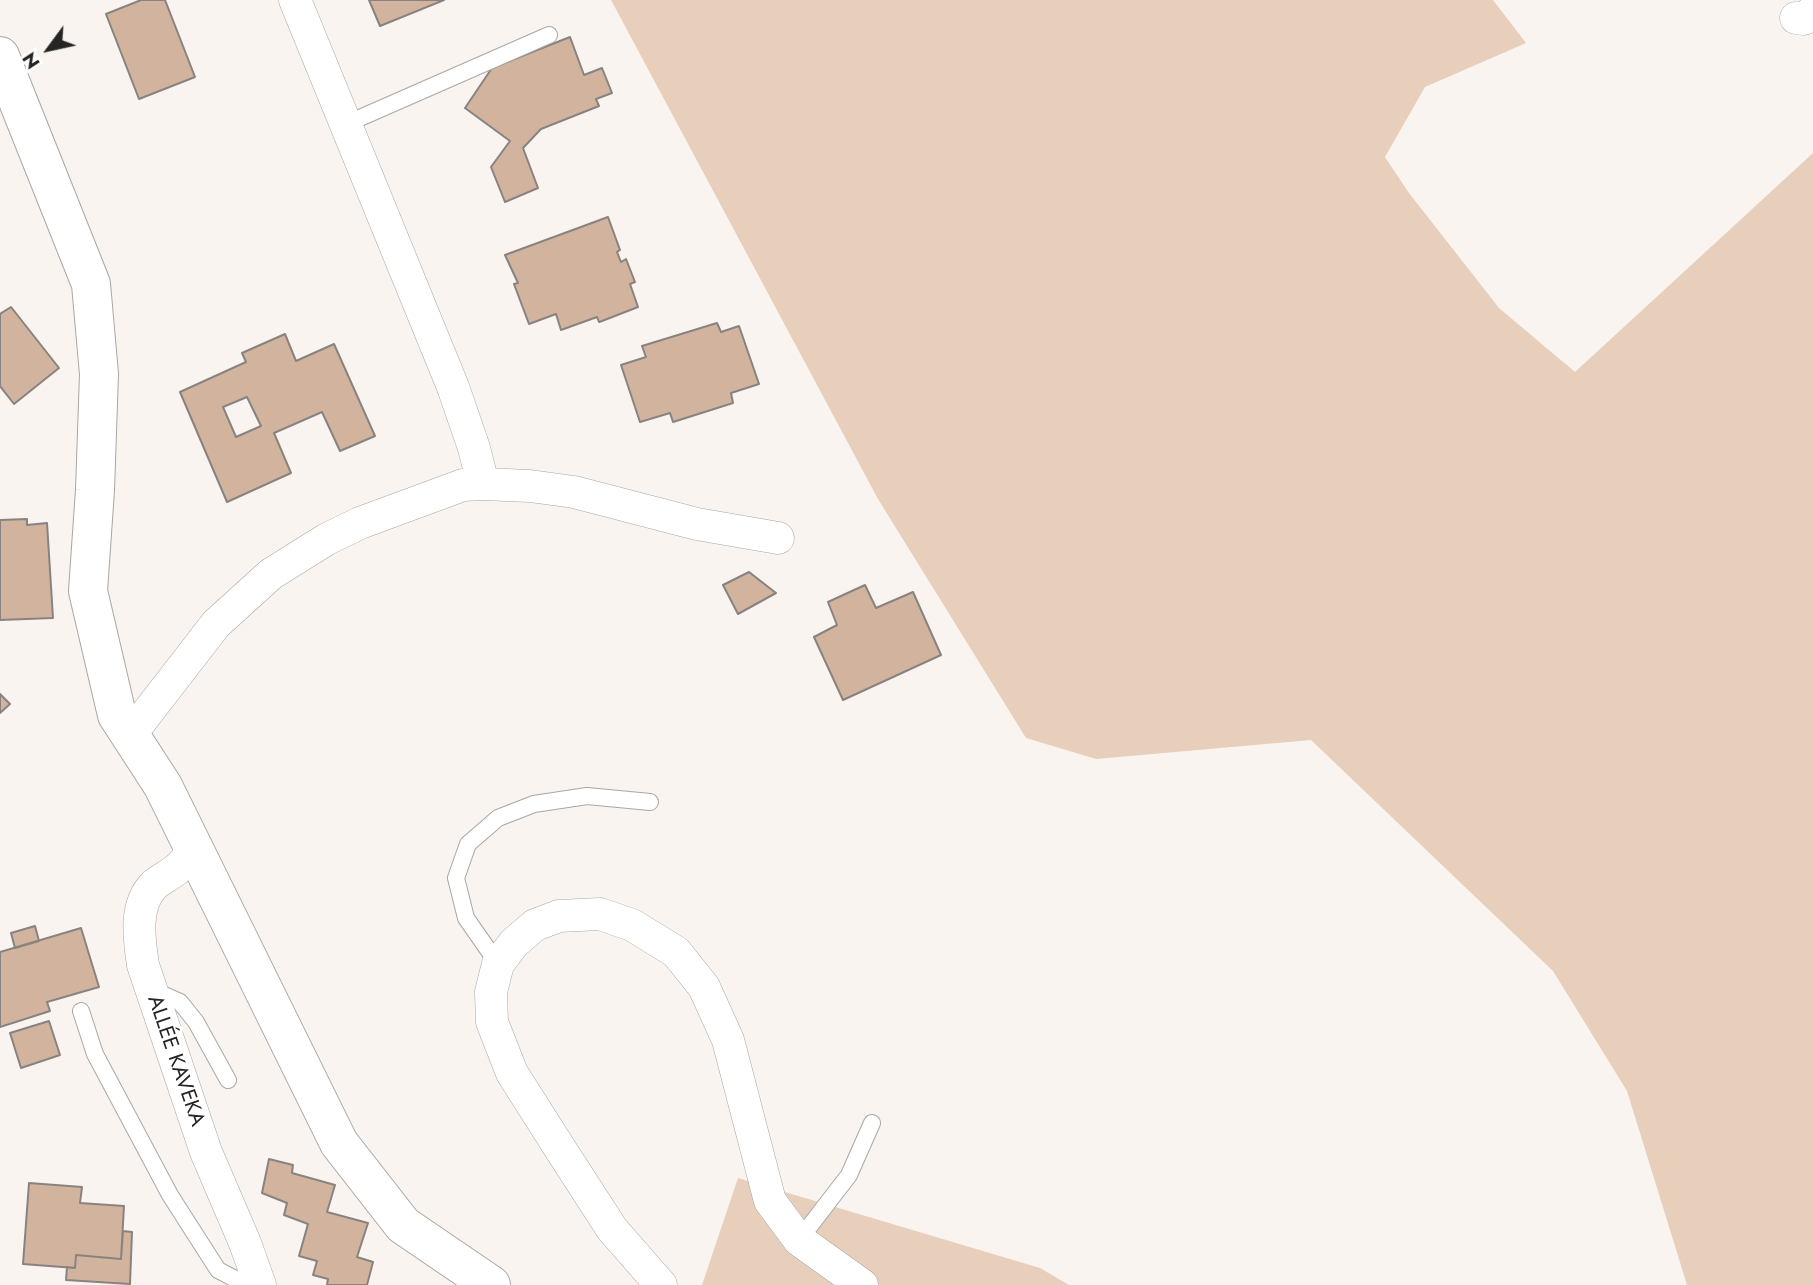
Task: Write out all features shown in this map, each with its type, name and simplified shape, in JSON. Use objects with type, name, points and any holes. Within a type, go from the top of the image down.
[{"type":"main road","points":[[0,55],[91,284],[99,374],[88,592],[117,715],[163,786],[339,1143],[403,1225],[491,1285]]},
{"type":"street","points":[[295,0],[453,387],[483,484]]},
{"type":"street","points":[[130,735],[216,624],[271,575],[327,539],[360,523],[463,485],[530,486],[574,492],[697,524],[778,538]]},
{"type":"street","name":"ALLÉE KAVEKA","points":[[194,847],[179,868],[156,883],[146,894],[139,938],[143,965],[206,1152],[245,1242],[260,1285]]},
{"type":"street","points":[[661,1285],[612,1229],[512,1073],[492,1022],[491,992],[498,964],[514,943],[535,925],[559,916],[600,914],[632,925],[676,952],[704,988],[728,1041],[770,1201],[799,1240],[862,1285]]},
{"type":"lane","points":[[345,124],[549,36]]},
{"type":"lane","points":[[498,964],[466,918],[456,878],[468,844],[498,818],[534,804],[586,796],[650,802]]},
{"type":"lane","points":[[151,989],[180,1002],[196,1021],[228,1080]]},
{"type":"lane","points":[[81,1011],[95,1054],[170,1195],[218,1270],[247,1285]]},
{"type":"lane","points":[[799,1240],[849,1175],[872,1123]]},
{"type":"shaded area","points":[[611,0],[1493,0],[1526,43],[1425,87],[1385,157],[1409,193],[1499,308],[1575,372],[1813,153],[1813,1285],[1687,1285],[1627,1091],[1553,971],[1311,740],[1096,759],[1026,738],[878,499]]},
{"type":"shaded area","points":[[738,1178],[1040,1268],[1069,1285],[702,1285]]},
{"type":"building","points":[[141,0],[165,0],[195,77],[139,99],[106,14]]},
{"type":"building","points":[[369,0],[444,0],[380,26]]},
{"type":"building","points":[[570,37],[584,75],[602,68],[612,93],[596,99],[599,106],[541,129],[523,148],[538,188],[505,202],[491,167],[510,141],[465,108],[492,68]]},
{"type":"building","points":[[608,217],[620,250],[617,252],[621,262],[626,259],[635,282],[630,284],[638,307],[599,322],[597,317],[561,330],[556,314],[529,324],[514,284],[518,283],[505,255]]},
{"type":"building","points":[[11,307],[59,368],[14,404],[0,386],[0,314]]},
{"type":"building","points":[[717,323],[721,332],[739,326],[759,384],[731,393],[733,403],[673,422],[670,413],[640,422],[621,365],[646,357],[642,346]]},
{"type":"building","points":[[285,334],[296,361],[334,344],[375,436],[340,451],[322,412],[274,433],[291,473],[227,502],[180,392],[246,362],[242,353]],"holes":[[[247,397],[261,426],[236,437],[223,407]]]},
{"type":"building","points":[[27,519],[27,525],[47,523],[53,618],[0,620],[0,520]]},
{"type":"building","points":[[749,572],[776,593],[738,614],[723,585]]},
{"type":"building","points":[[865,585],[876,608],[913,592],[941,655],[843,700],[814,637],[837,625],[828,602]]},
{"type":"building","points":[[0,694],[10,704],[0,713]]},
{"type":"building","points":[[35,926],[39,941],[15,948],[11,933]]},
{"type":"building","points":[[81,928],[99,987],[47,1002],[50,1011],[0,1027],[0,952]]},
{"type":"building","points":[[49,1021],[60,1055],[21,1068],[10,1033]]},
{"type":"building","points":[[269,1159],[293,1165],[292,1173],[335,1185],[327,1212],[368,1223],[357,1257],[373,1262],[367,1285],[327,1285],[328,1279],[313,1275],[317,1261],[299,1256],[308,1224],[284,1215],[287,1203],[262,1193]]},
{"type":"building","points":[[29,1183],[82,1187],[80,1203],[124,1206],[121,1259],[76,1255],[75,1268],[23,1264]]},
{"type":"building","points":[[123,1231],[132,1232],[130,1284],[66,1280],[67,1267],[75,1268],[76,1255],[121,1259]]}]
